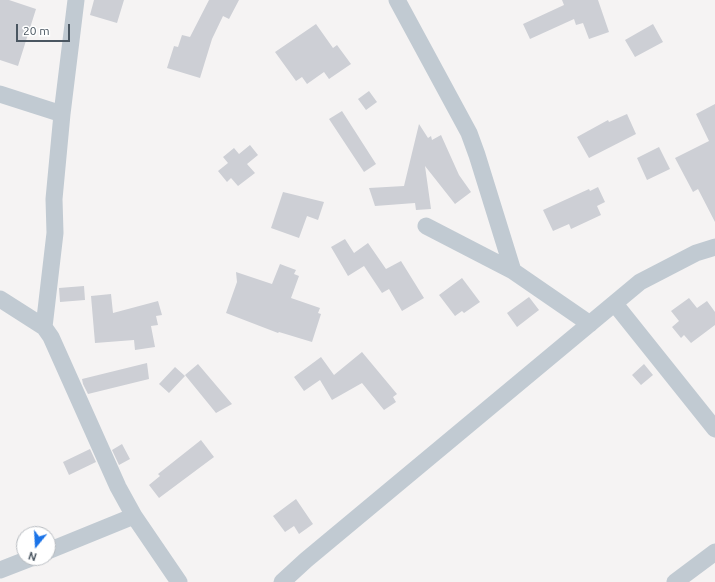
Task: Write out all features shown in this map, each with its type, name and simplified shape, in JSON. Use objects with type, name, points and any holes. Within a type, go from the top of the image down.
[{"type":"street","points":[[44,327],[55,233],[54,199],[62,114],[76,0]]},
{"type":"street","points":[[397,0],[469,134],[513,271]]},
{"type":"street","points":[[0,94],[62,114]]},
{"type":"street","points":[[426,226],[513,271],[590,324]]},
{"type":"street","points":[[282,582],[306,560],[640,282],[696,253],[715,246]]},
{"type":"street","points":[[0,299],[44,327],[51,338],[118,487],[134,516],[179,582]]},
{"type":"street","points":[[615,304],[715,429]]},
{"type":"street","points":[[56,548],[134,516]]},
{"type":"street","points":[[675,582],[715,552]]},
{"type":"street","points":[[0,570],[16,564]]},
{"type":"building","points":[[0,0],[9,0],[36,9],[18,66],[0,60]]},
{"type":"building","points":[[94,0],[124,0],[117,23],[90,15]]},
{"type":"building","points":[[209,0],[239,0],[229,19],[223,16],[212,39],[200,78],[167,68],[174,46],[178,47],[182,35],[190,37]]},
{"type":"building","points":[[562,0],[598,0],[609,32],[589,39],[583,23],[576,25],[574,19],[530,39],[523,24],[564,5]]},
{"type":"building","points":[[316,24],[333,48],[337,45],[351,64],[329,79],[324,72],[307,84],[302,77],[296,81],[275,52]]},
{"type":"building","points":[[653,24],[663,42],[635,57],[625,40]]},
{"type":"building","points":[[369,91],[377,102],[366,110],[358,99]]},
{"type":"building","points":[[715,104],[715,222],[698,189],[693,192],[675,158],[709,141],[696,114]]},
{"type":"building","points":[[342,111],[376,164],[364,172],[329,119]]},
{"type":"building","points":[[627,114],[636,134],[589,158],[577,137],[608,120],[609,122]]},
{"type":"building","points":[[419,124],[428,138],[431,136],[432,140],[441,135],[459,175],[471,192],[455,204],[425,166],[431,209],[416,210],[415,203],[375,206],[369,188],[404,186]]},
{"type":"building","points":[[250,145],[258,155],[247,164],[255,173],[238,186],[231,178],[227,182],[218,171],[228,163],[223,157],[234,148],[239,154]]},
{"type":"building","points":[[659,147],[670,169],[647,180],[637,158]]},
{"type":"building","points":[[598,187],[605,202],[597,206],[601,215],[571,229],[569,224],[553,231],[543,210],[589,189],[590,191]]},
{"type":"building","points":[[283,192],[324,202],[318,220],[307,216],[299,238],[271,228]]},
{"type":"building","points":[[345,239],[354,253],[368,243],[386,269],[401,261],[424,298],[402,311],[389,289],[382,293],[364,266],[348,276],[331,247]]},
{"type":"building","points":[[280,264],[296,270],[294,274],[299,276],[291,298],[320,308],[318,313],[321,314],[312,342],[279,332],[278,333],[226,313],[237,282],[236,272],[272,284]]},
{"type":"building","points":[[462,278],[480,302],[464,313],[462,311],[455,316],[439,295]]},
{"type":"building","points":[[84,286],[85,300],[60,302],[59,288]]},
{"type":"building","points":[[111,294],[113,313],[158,301],[162,315],[156,316],[158,325],[151,326],[155,347],[135,350],[134,340],[95,343],[91,296]]},
{"type":"building","points":[[529,297],[539,310],[517,327],[507,313]]},
{"type":"building","points":[[689,298],[697,308],[707,301],[715,312],[715,325],[691,343],[684,335],[681,338],[672,327],[679,321],[671,311]]},
{"type":"building","points":[[362,352],[397,394],[393,397],[396,402],[384,410],[362,383],[332,400],[320,380],[304,391],[294,377],[321,357],[334,375]]},
{"type":"building","points":[[147,363],[149,379],[88,394],[83,384],[82,379]]},
{"type":"building","points":[[198,364],[232,404],[216,413],[185,375]]},
{"type":"building","points":[[644,364],[653,375],[641,385],[632,375]]},
{"type":"building","points":[[175,367],[185,376],[169,393],[159,384]]},
{"type":"building","points":[[201,440],[214,457],[159,498],[149,485],[160,476],[158,474]]},
{"type":"building","points":[[122,444],[130,459],[119,465],[112,450]]},
{"type":"building","points":[[90,449],[96,462],[69,475],[63,462]]},
{"type":"building","points":[[296,499],[313,524],[299,534],[294,526],[285,532],[273,516]]}]
